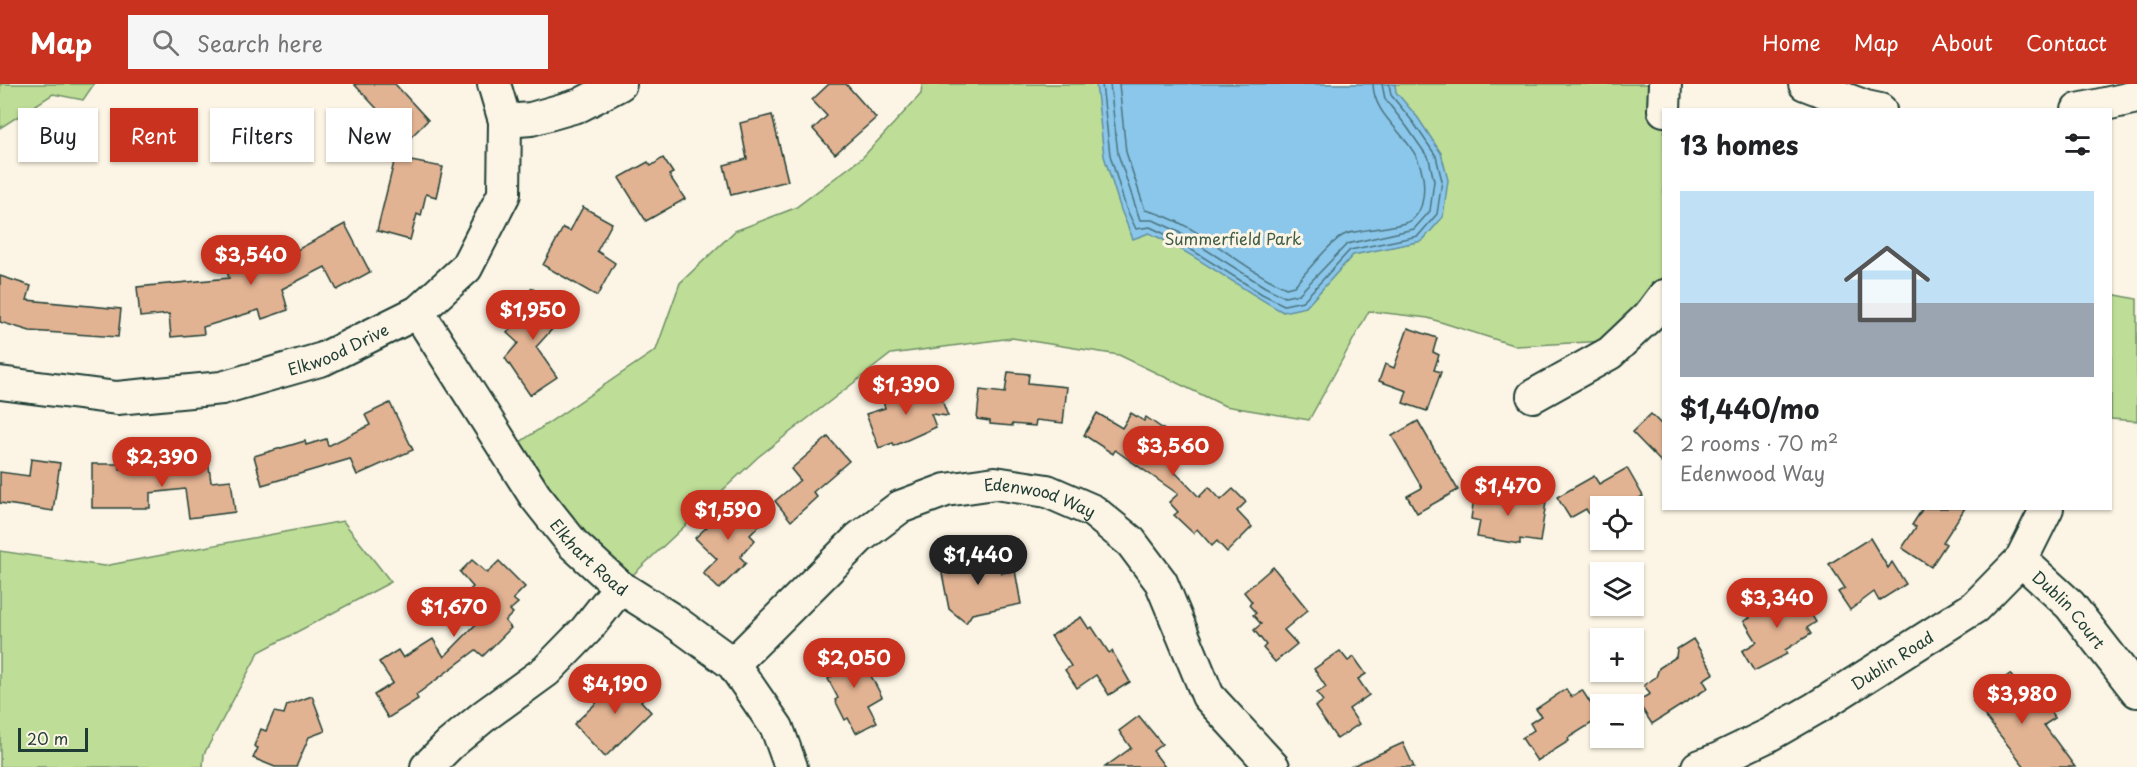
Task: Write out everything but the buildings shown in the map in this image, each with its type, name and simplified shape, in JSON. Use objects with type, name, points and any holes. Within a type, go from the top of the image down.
[{"type":"street","name":"Elkwood Drive","points":[[0,384],[117,398],[222,388],[323,359],[418,312],[466,268],[504,194],[505,121],[494,84]]},
{"type":"street","points":[[505,121],[531,118],[580,105],[620,84]]},
{"type":"street","points":[[1664,108],[1665,84]]},
{"type":"street","points":[[1805,84],[1871,108]]},
{"type":"street","points":[[2087,108],[2137,97]]},
{"type":"street","points":[[1533,396],[1610,353],[1649,316],[1662,299]]},
{"type":"street","name":"Elkhart Road","points":[[418,312],[535,496],[573,544],[620,587],[674,621],[733,664],[777,728],[791,767]]},
{"type":"street","name":"Edenwood Way","points":[[733,664],[859,538],[900,507],[946,489],[995,483],[1047,491],[1093,511],[1131,543],[1161,582],[1208,696],[1273,767]]},
{"type":"street","name":"Dublin Road","points":[[1698,767],[1759,740],[1816,708],[1975,607],[2021,560],[2046,510]]},
{"type":"street","name":"Dublin Court","points":[[2021,560],[2070,605],[2137,691]]},
{"type":"street","points":[[427,767],[484,716],[546,671],[586,630],[620,587]]},
{"type":"green space","points":[[0,84],[94,84],[83,100],[53,94],[31,108],[18,108],[18,116],[0,128]]},
{"type":"green space","name":"Summerfield Park","points":[[922,84],[1665,84],[1665,108],[1662,108],[1662,296],[1624,340],[1516,346],[1428,318],[1369,311],[1309,420],[1225,406],[1119,355],[1012,338],[891,354],[758,457],[620,587],[507,451],[656,350],[680,283],[735,231],[795,208],[863,157],[921,94]]},
{"type":"green space","points":[[2112,294],[2137,299],[2137,421],[2112,419]]},
{"type":"green space","points":[[343,521],[391,582],[259,652],[204,754],[203,767],[0,767],[0,551],[104,566]]},
{"type":"water","points":[[1096,84],[1395,84],[1396,92],[1418,118],[1441,153],[1448,180],[1443,217],[1422,241],[1353,255],[1306,307],[1283,312],[1166,241],[1149,233],[1133,239],[1104,156]]}]
